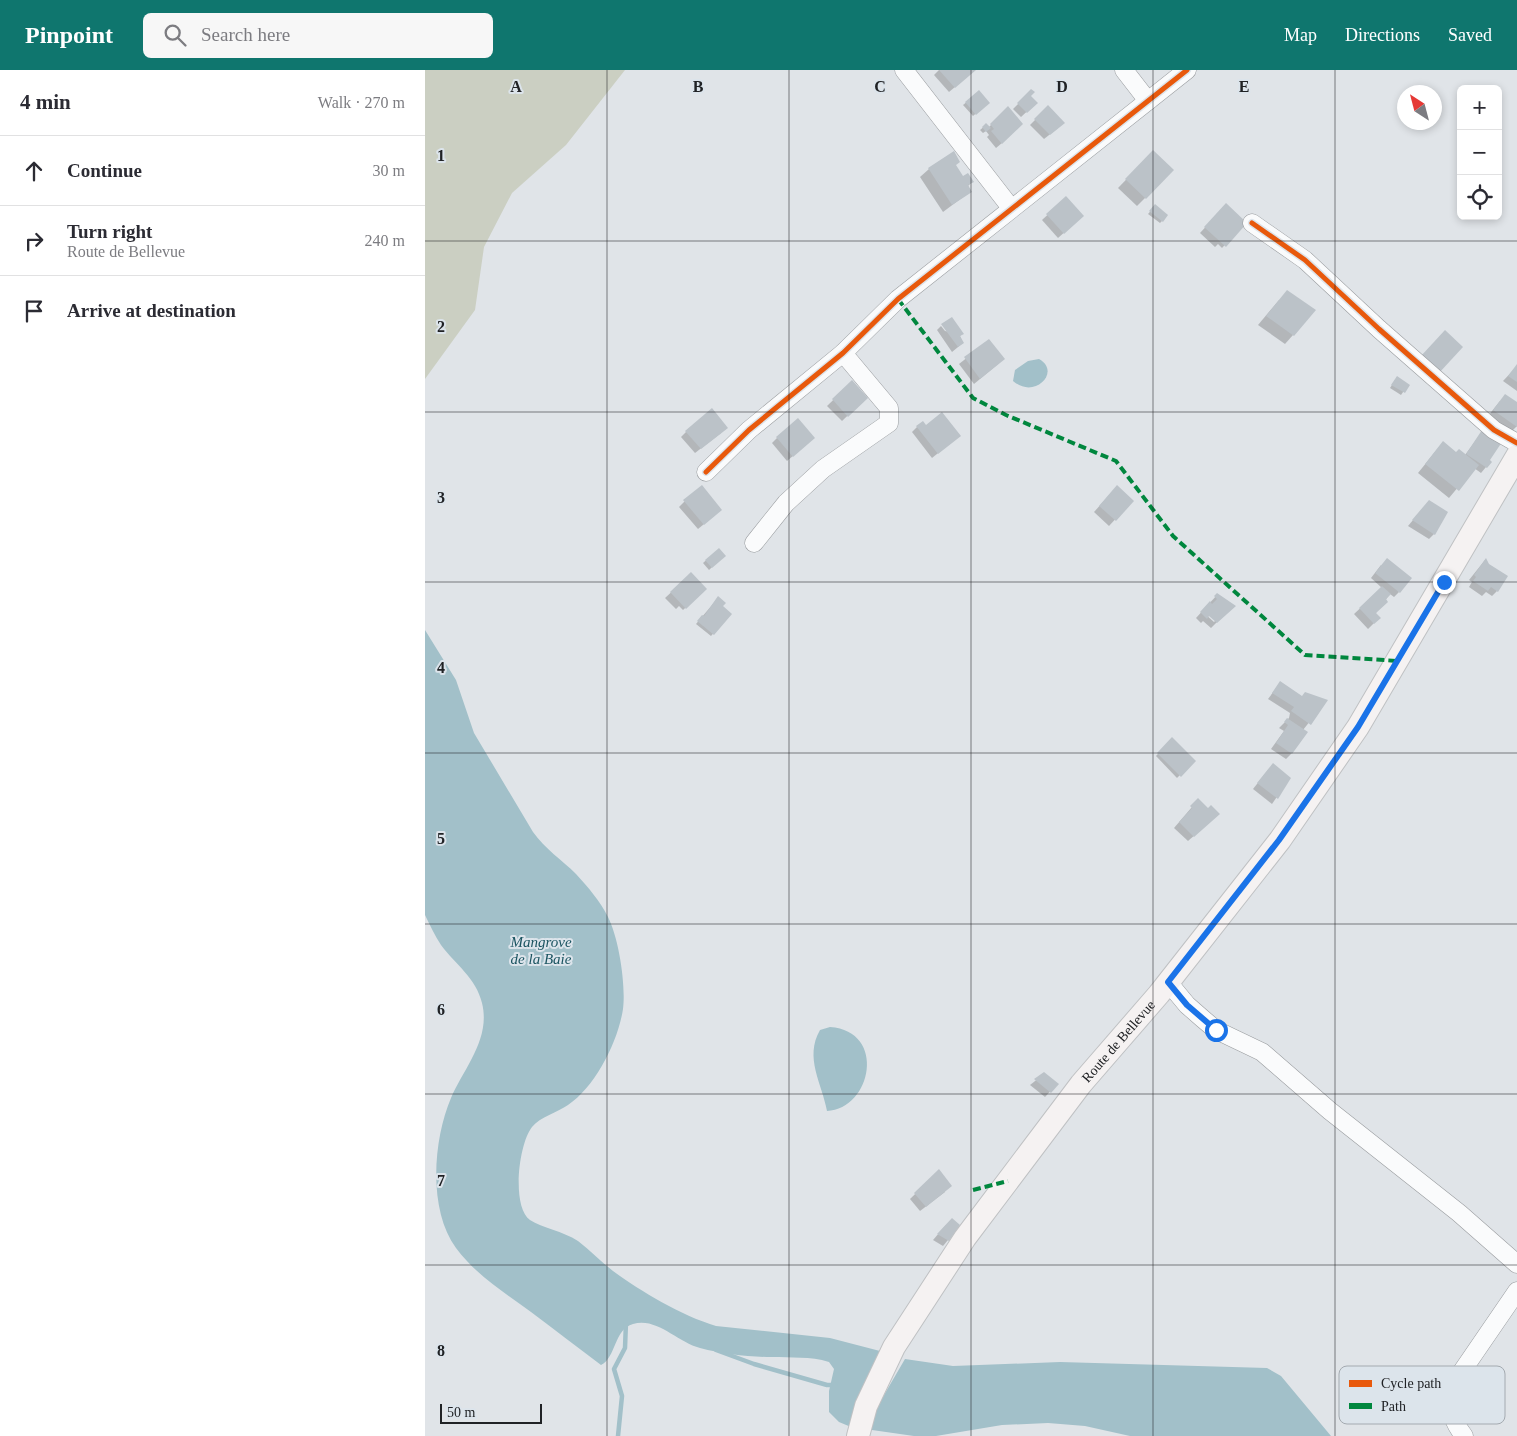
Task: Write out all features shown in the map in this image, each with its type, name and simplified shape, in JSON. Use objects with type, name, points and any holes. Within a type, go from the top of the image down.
[{"type":"main road","name":"Route de Bellevue","points":[[858,1436],[866,1406],[894,1347],[965,1238],[1081,1084],[1168,982],[1279,840],[1358,727],[1517,456]]},
{"type":"street","points":[[903,70],[1011,208]]},
{"type":"street","points":[[1124,70],[1148,101]]},
{"type":"street","points":[[706,472],[749,430],[843,353],[898,300],[1011,208],[1187,70]]},
{"type":"street","points":[[1251,223],[1305,260],[1494,430],[1517,443]]},
{"type":"street","points":[[754,543],[786,503],[823,469],[889,423],[889,408],[843,353]]},
{"type":"street","points":[[1168,982],[1187,1005],[1203,1020],[1216,1030],[1262,1052],[1345,1123],[1459,1213],[1517,1264]]},
{"type":"street","points":[[1466,1366],[1517,1291]]},
{"type":"street","points":[[1456,1424],[1464,1436]]},
{"type":"shaded area","points":[[425,70],[625,70],[566,145],[512,193],[484,247],[475,310],[425,379]]},
{"type":"water","points":[[1039,359],[1045,364],[1048,371],[1043,382],[1037,386],[1029,387],[1021,386],[1013,381],[1015,370],[1028,361]]},
{"type":"water","name":"Mangrove de la Baie","points":[[425,630],[456,680],[474,733],[533,832],[543,844],[571,869],[605,911],[612,926],[621,962],[623,1009],[616,1035],[604,1063],[578,1097],[564,1108],[535,1123],[527,1135],[521,1160],[519,1189],[520,1202],[524,1213],[530,1220],[578,1241],[636,1287],[675,1309],[702,1321],[716,1326],[830,1338],[880,1351],[877,1407],[905,1359],[953,1366],[1060,1362],[1267,1368],[1281,1376],[1331,1436],[1130,1436],[1085,1426],[1048,1423],[1002,1425],[936,1436],[914,1436],[851,1427],[839,1422],[829,1412],[829,1391],[834,1369],[829,1362],[808,1358],[745,1356],[709,1350],[692,1345],[659,1327],[642,1323],[633,1324],[622,1332],[610,1356],[601,1365],[501,1291],[473,1267],[456,1248],[447,1232],[437,1195],[436,1174],[440,1134],[451,1098],[480,1041],[484,1016],[482,1003],[475,986],[441,945],[425,915]]},
{"type":"water","points":[[830,1027],[848,1032],[860,1042],[866,1055],[867,1070],[863,1085],[854,1098],[842,1107],[827,1111],[814,1061],[814,1051],[820,1030]]},
{"type":"building","points":[[939,70],[976,70],[955,88]]},
{"type":"building","points":[[1031,89],[1035,92],[1031,96],[1038,103],[1027,113],[1017,103]]},
{"type":"building","points":[[979,90],[990,103],[976,115],[965,102]]},
{"type":"building","points":[[1048,105],[1065,123],[1050,135],[1034,119]]},
{"type":"building","points":[[1008,106],[1023,124],[1002,144],[991,131],[994,129],[990,124]]},
{"type":"building","points":[[986,123],[991,128],[986,132],[982,127]]},
{"type":"building","points":[[1153,150],[1174,170],[1146,199],[1125,179]]},
{"type":"building","points":[[954,151],[960,162],[956,165],[963,176],[968,173],[974,182],[968,185],[972,192],[952,205],[928,168]]},
{"type":"building","points":[[1066,196],[1084,216],[1064,234],[1046,214]]},
{"type":"building","points":[[1226,203],[1247,223],[1226,247],[1204,227]]},
{"type":"building","points":[[1155,204],[1168,215],[1163,222],[1149,211]]},
{"type":"building","points":[[1287,290],[1316,310],[1294,336],[1266,316]]},
{"type":"building","points":[[952,317],[964,334],[960,336],[964,343],[958,347],[941,324]]},
{"type":"building","points":[[1445,330],[1463,347],[1439,373],[1421,356]]},
{"type":"building","points":[[989,339],[1005,359],[980,379],[964,357]]},
{"type":"building","points":[[1517,364],[1517,382],[1508,376]]},
{"type":"building","points":[[1397,376],[1410,385],[1405,393],[1391,385]]},
{"type":"building","points":[[852,380],[868,398],[848,417],[832,399]]},
{"type":"building","points":[[1505,394],[1517,402],[1517,427],[1493,410]]},
{"type":"building","points":[[712,408],[728,428],[701,449],[685,431]]},
{"type":"building","points":[[942,412],[961,436],[938,454],[916,426],[923,421],[926,425]]},
{"type":"building","points":[[798,418],[815,438],[793,457],[776,437]]},
{"type":"building","points":[[1484,427],[1502,442],[1487,468],[1466,454]]},
{"type":"building","points":[[1443,441],[1456,452],[1459,449],[1479,465],[1459,491],[1425,464]]},
{"type":"building","points":[[702,485],[722,510],[704,525],[683,500]]},
{"type":"building","points":[[1117,485],[1134,501],[1116,521],[1099,506]]},
{"type":"building","points":[[1429,500],[1448,512],[1435,535],[1412,520]]},
{"type":"building","points":[[719,548],[726,556],[712,568],[705,560]]},
{"type":"building","points":[[1387,558],[1412,578],[1400,593],[1375,573]]},
{"type":"building","points":[[1486,558],[1489,564],[1508,576],[1498,592],[1491,587],[1488,591],[1473,581],[1476,577],[1474,575]]},
{"type":"building","points":[[691,572],[707,589],[686,609],[670,592]]},
{"type":"building","points":[[1382,586],[1391,594],[1386,599],[1388,602],[1376,613],[1381,618],[1374,624],[1359,608]]},
{"type":"building","points":[[1217,593],[1236,606],[1217,623],[1209,616],[1207,619],[1200,612],[1210,601],[1212,604],[1217,599],[1214,596]]},
{"type":"building","points":[[718,596],[726,603],[723,606],[732,614],[714,635],[697,621],[702,615],[704,616]]},
{"type":"building","points":[[1280,681],[1302,696],[1305,692],[1328,700],[1311,725],[1291,711],[1294,707],[1272,693]]},
{"type":"building","points":[[1287,718],[1308,732],[1292,754],[1276,743],[1288,725],[1284,722]]},
{"type":"building","points":[[1172,737],[1196,761],[1181,777],[1157,753]]},
{"type":"building","points":[[1273,763],[1291,778],[1278,799],[1257,783]]},
{"type":"building","points":[[1198,798],[1208,808],[1211,805],[1220,814],[1194,837],[1179,822],[1192,808],[1190,806]]},
{"type":"building","points":[[1044,1072],[1059,1084],[1051,1093],[1034,1079]]},
{"type":"building","points":[[939,1169],[952,1186],[926,1207],[914,1193]]},
{"type":"building","points":[[952,1218],[960,1225],[949,1241],[937,1234]]},
{"type":"waterway","points":[[618,1436],[622,1396],[614,1369],[625,1348],[626,1322]]},
{"type":"waterway","points":[[716,1350],[754,1364],[827,1385],[835,1385]]},
{"type":"marked path","points":[[898,299],[973,398],[1006,415],[1116,461],[1173,536],[1305,655],[1398,661]]},
{"type":"marked path","points":[[973,1190],[1008,1181]]},
{"type":"cycle path","points":[[706,472],[749,430],[843,353],[898,299],[1187,70]]},
{"type":"cycle path","points":[[1252,223],[1305,260],[1379,329],[1494,430],[1517,443]]},
{"type":"route","points":[[1216,1030],[1187,1005],[1168,982],[1279,840],[1358,727],[1444,582]]}]
